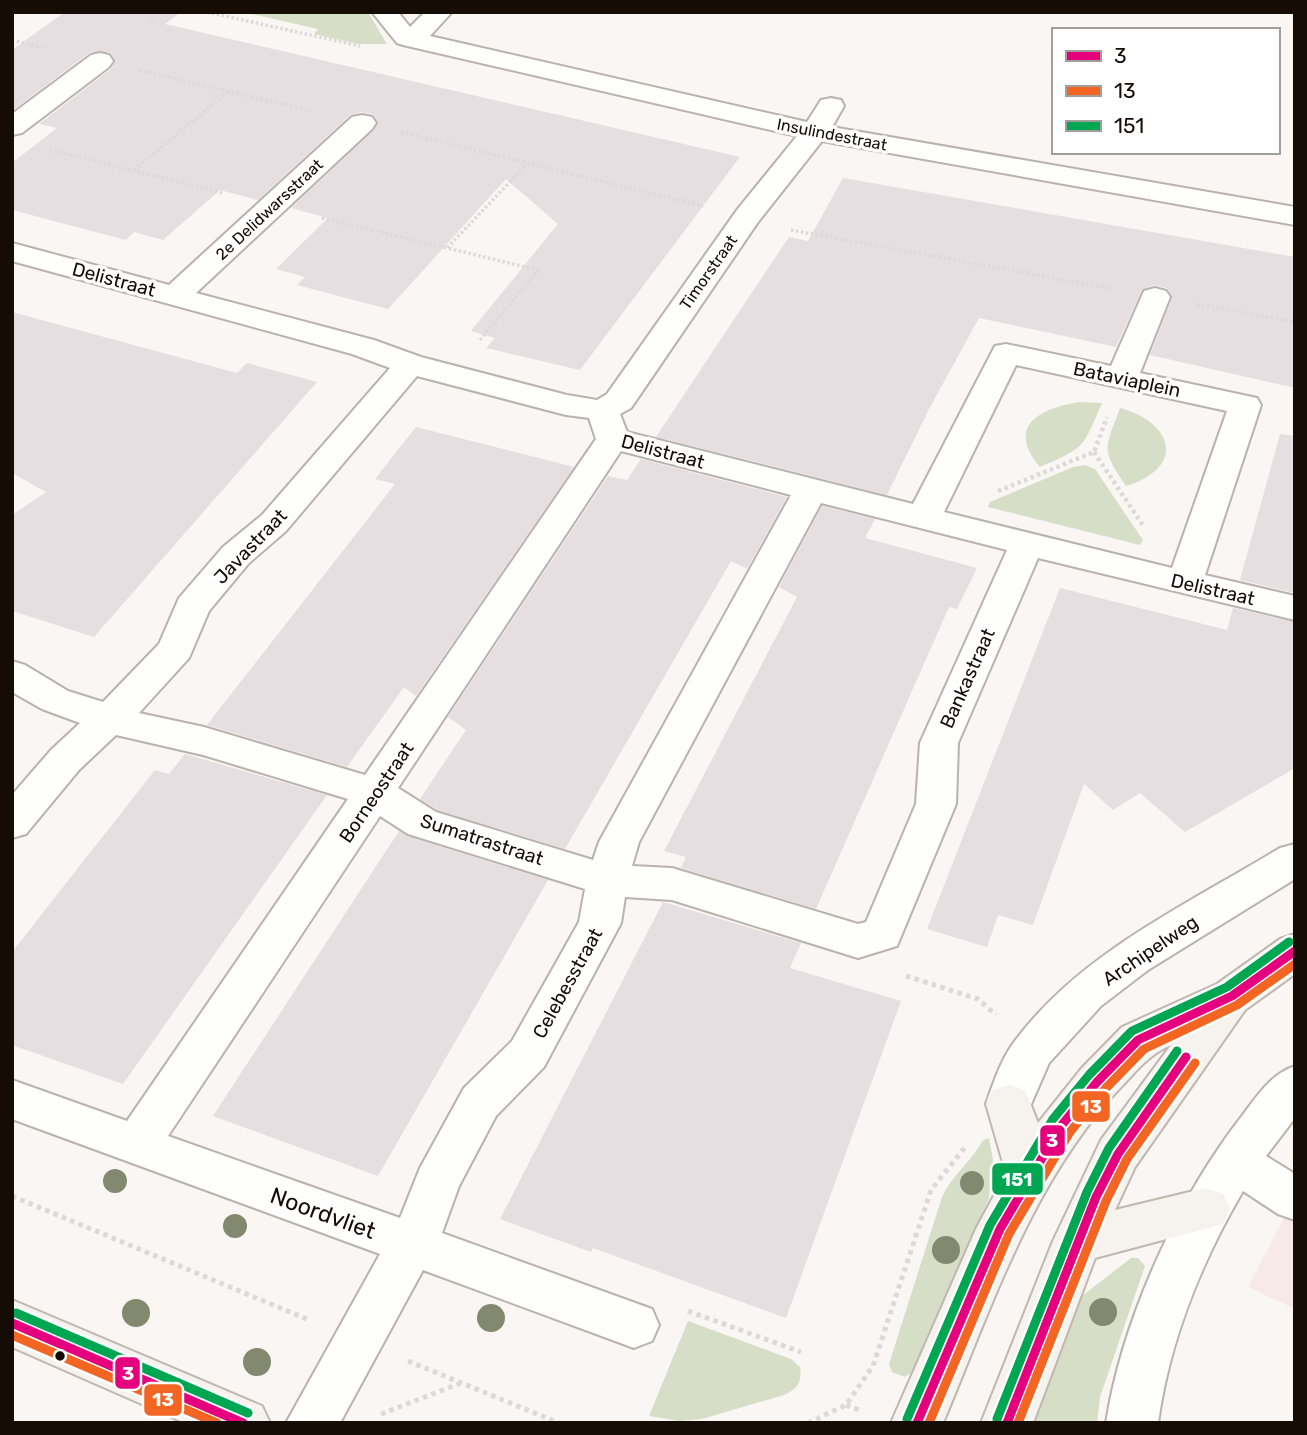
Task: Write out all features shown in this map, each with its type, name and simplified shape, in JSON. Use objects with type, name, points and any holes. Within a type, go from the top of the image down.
[{"type":"main road","points":[[918,1423],[1000,1229],[1061,1126],[1097,1082],[1138,1040],[1231,996],[1295,951]]},
{"type":"main road","points":[[1007,1423],[1077,1241],[1118,1154],[1231,996]]},
{"type":"main road","points":[[1010,1104],[1030,1175]]},
{"type":"main road","points":[[1077,1241],[1206,1209]]},
{"type":"main road","points":[[12,1323],[244,1423]]},
{"type":"street","name":"Insulindestraat","points":[[384,12],[400,33],[412,40],[438,48],[815,132],[1295,216]]},
{"type":"street","points":[[412,40],[440,12]]},
{"type":"street","points":[[12,127],[100,61]]},
{"type":"street","name":"Timorstraat","points":[[608,424],[620,401],[747,216],[815,132],[831,106]]},
{"type":"street","name":"2e Delidwarsstraat","points":[[175,296],[362,123]]},
{"type":"street","name":"Delistraat","points":[[12,252],[566,405],[608,424],[811,489],[1295,608]]},
{"type":"street","points":[[1122,378],[1155,297]]},
{"type":"street","name":"Bataviaplein","points":[[924,517],[1006,353],[1245,405],[1185,582]]},
{"type":"street","name":"Javastraat","points":[[12,823],[65,760],[140,690],[176,649],[192,607],[236,555],[274,523],[410,364]]},
{"type":"street","name":"Borneostraat","points":[[137,1144],[376,793],[608,424]]},
{"type":"street","name":"Celebesstraat","points":[[312,1423],[423,1223],[436,1183],[480,1102],[528,1054],[600,923],[607,880],[619,842],[811,489]]},
{"type":"street","name":"Bankastraat","points":[[870,938],[936,804],[939,743],[1027,544]]},
{"type":"street","name":"Sumatrastraat","points":[[12,674],[55,701],[156,732],[204,741],[376,793],[422,822],[607,880],[672,884],[870,938]]},
{"type":"street","name":"Archipelweg","points":[[1010,1104],[1019,1074],[1033,1050],[1086,993],[1133,958],[1295,859]]},
{"type":"street","points":[[1132,1423],[1136,1392],[1174,1277],[1206,1209],[1265,1118],[1295,1085]]},
{"type":"street","name":"Noordvliet","points":[[12,1099],[634,1325]]},
{"type":"street","points":[[1235,1161],[1295,1199]]},
{"type":"path","points":[[151,18],[159,12]]},
{"type":"path","points":[[207,12],[357,46],[402,50],[438,48]]},
{"type":"path","points":[[12,40],[526,161],[526,165]]},
{"type":"path","points":[[133,170],[229,91]]},
{"type":"path","points":[[526,165],[704,206]]},
{"type":"path","points":[[472,350],[538,270],[447,248],[526,165]]},
{"type":"path","points":[[787,229],[1295,322]]},
{"type":"path","points":[[924,517],[981,498],[1094,453],[1152,539],[1185,582]]},
{"type":"path","points":[[870,938],[869,964],[978,999],[1033,1050]]},
{"type":"path","points":[[808,1423],[846,1405],[869,1372],[931,1190],[938,1178],[963,1152],[972,1136],[1010,1104]]},
{"type":"path","points":[[12,1196],[559,1423]]},
{"type":"path","points":[[681,1308],[802,1352]]},
{"type":"path","points":[[371,1418],[461,1383]]},
{"type":"shaded area","points":[[1295,1197],[1295,1309],[1248,1287]]},
{"type":"green space","points":[[243,12],[368,12],[387,44],[358,44],[314,34],[318,29]]},
{"type":"green space","points":[[1080,402],[1102,403],[1086,438],[1075,450],[1040,467],[1030,453],[1026,440],[1032,421],[1052,409]]},
{"type":"green space","points":[[1120,408],[1152,423],[1166,445],[1165,457],[1158,468],[1145,478],[1126,486],[1112,464],[1108,448]]},
{"type":"green space","points":[[1085,465],[1095,469],[1143,540],[1140,545],[988,507],[990,502],[1073,467]]},
{"type":"green space","points":[[989,1138],[993,1160],[989,1198],[937,1320],[911,1373],[905,1377],[892,1372],[889,1364],[942,1197],[983,1140]]},
{"type":"green space","points":[[1131,1258],[1138,1258],[1145,1266],[1100,1397],[1097,1423],[1033,1423],[1071,1313],[1082,1296]]},
{"type":"green space","points":[[688,1321],[791,1359],[800,1367],[798,1384],[784,1395],[702,1419],[679,1421],[649,1416]]},
{"type":"building","points":[[65,12],[181,12],[165,24],[740,157],[580,370],[486,348],[495,338],[471,331],[558,224],[506,179],[388,309],[297,285],[305,277],[276,269],[328,218],[291,208],[374,130],[378,122],[373,114],[361,112],[350,115],[258,200],[220,190],[163,240],[134,232],[126,240],[12,210],[12,163],[57,128],[39,124],[111,69],[115,62],[110,52],[90,52],[12,111],[12,50]]},
{"type":"building","points":[[843,178],[1295,257],[1295,388],[1150,355],[1172,298],[1167,288],[1154,285],[1142,290],[1116,347],[979,318],[929,409],[887,495],[656,437],[789,237],[808,241]]},
{"type":"building","points":[[12,312],[237,373],[247,363],[317,382],[94,637],[12,611],[12,515],[46,492],[12,473]]},
{"type":"building","points":[[416,427],[574,467],[416,696],[404,687],[347,767],[207,725],[395,484],[375,479]]},
{"type":"building","points":[[1280,434],[1295,436],[1295,593],[1240,580]]},
{"type":"building","points":[[641,459],[787,497],[747,569],[731,561],[565,849],[437,810],[420,799],[466,730],[448,717],[608,476],[627,480]]},
{"type":"building","points":[[822,506],[875,519],[865,538],[977,568],[957,609],[949,607],[816,909],[681,868],[686,857],[664,851],[797,597],[779,587]]},
{"type":"building","points":[[1060,588],[1227,630],[1233,608],[1295,622],[1295,768],[1185,832],[1140,793],[1113,810],[1084,784],[1033,925],[998,915],[987,947],[927,929]]},
{"type":"building","points":[[185,754],[327,795],[123,1084],[12,1045],[12,952],[155,770],[169,774]]},
{"type":"building","points":[[399,831],[407,836],[548,880],[378,1176],[213,1116]]},
{"type":"building","points":[[663,902],[801,943],[790,968],[901,1001],[786,1318],[593,1248],[591,1252],[500,1219]]},
{"type":"transit line","name":"151","points":[[907,1419],[990,1225],[1053,1119],[1089,1075],[1132,1031],[1227,987],[1289,942]]},
{"type":"transit line","name":"3","points":[[917,1423],[1000,1229],[1061,1126],[1097,1082],[1138,1040],[1232,996],[1295,951]]},
{"type":"transit line","name":"13","points":[[929,1423],[1009,1234],[1070,1132],[1105,1089],[1144,1049],[1237,1005],[1295,964]]},
{"type":"transit line","name":"151","points":[[997,1419],[1087,1192],[1109,1148],[1177,1051]]},
{"type":"transit line","name":"3","points":[[1007,1423],[1096,1197],[1118,1154],[1186,1057]]},
{"type":"transit line","name":"13","points":[[1018,1423],[1106,1201],[1127,1159],[1195,1063]]},
{"type":"transit line","name":"151","points":[[16,1313],[248,1413]]},
{"type":"transit line","name":"3","points":[[12,1323],[243,1423]]},
{"type":"transit line","name":"13","points":[[12,1335],[217,1423]]}]
